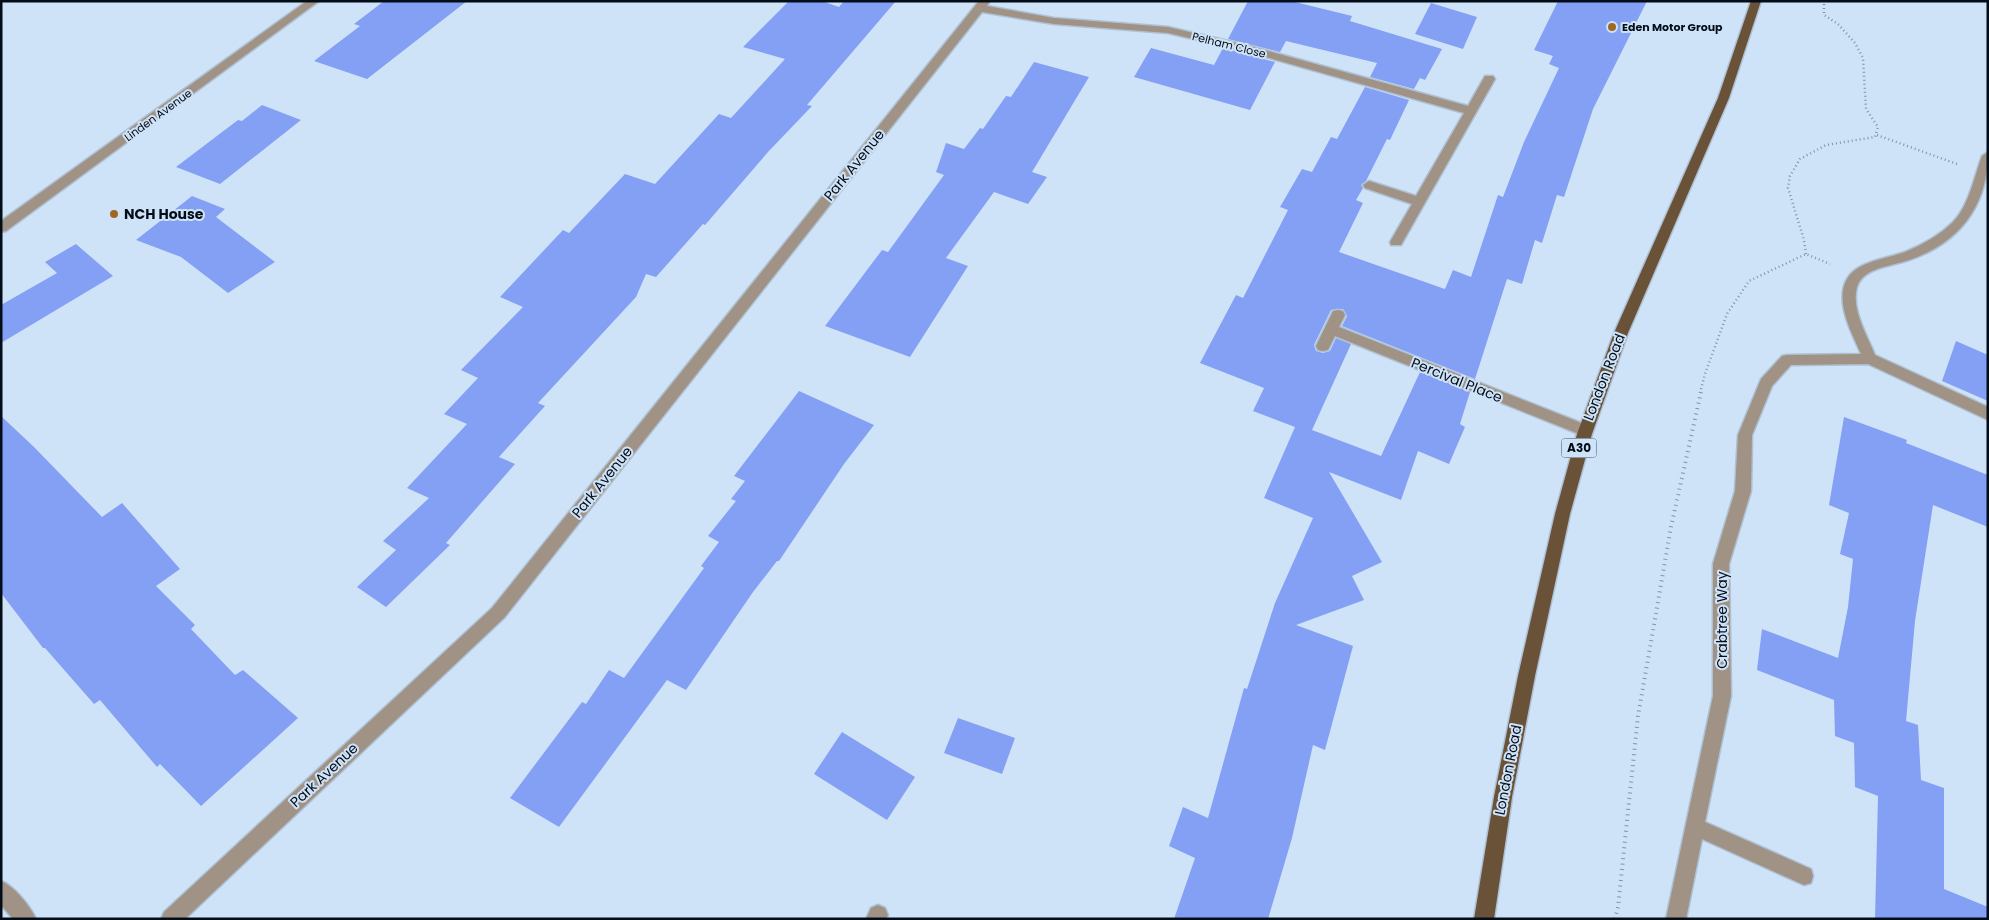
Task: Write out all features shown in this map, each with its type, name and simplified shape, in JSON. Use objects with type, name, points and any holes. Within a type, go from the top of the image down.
[{"type":"main road","name":"London Road","points":[[1484,919],[1496,835],[1525,681],[1584,430],[1618,339],[1730,84],[1747,36],[1756,1]]},
{"type":"street","name":"Linden Avenue","points":[[1,228],[314,1]]},
{"type":"street","name":"Pelham Close","points":[[982,4],[1054,21],[1168,30],[1250,49],[1472,111]]},
{"type":"street","name":"Park Avenue","points":[[170,919],[498,613],[982,4]]},
{"type":"street","points":[[1396,242],[1489,79]]},
{"type":"street","points":[[1870,359],[1848,300],[1849,286],[1856,274],[1872,264],[1905,256],[1937,242],[1962,219],[1982,188],[1982,171],[1988,156]]},
{"type":"street","points":[[1369,185],[1420,202]]},
{"type":"street","points":[[1323,346],[1338,315]]},
{"type":"street","name":"Percival Place","points":[[1330,329],[1584,430]]},
{"type":"street","name":"Crabtree Way","points":[[1676,919],[1722,696],[1721,564],[1743,491],[1745,435],[1766,383],[1787,360],[1870,359],[1988,414]]},
{"type":"street","points":[[1696,827],[1804,876]]},
{"type":"street","points":[[1,890],[26,919]]},
{"type":"path","points":[[1806,254],[1804,240],[1788,188],[1790,176],[1800,159],[1826,145],[1875,137],[1878,127],[1866,109],[1863,58],[1855,43],[1838,24],[1824,15],[1824,1]]},
{"type":"path","points":[[1877,134],[1982,171]]},
{"type":"path","points":[[1615,919],[1618,907],[1638,716],[1671,527],[1690,434],[1706,374],[1727,314],[1749,281],[1806,254],[1856,274]]},
{"type":"building","points":[[384,1],[467,1],[367,79],[314,61],[360,26],[354,24]]},
{"type":"building","points":[[789,1],[822,1],[839,7],[844,1],[896,1],[807,105],[812,106],[768,152],[705,225],[703,224],[656,277],[646,274],[636,297],[538,403],[545,406],[499,457],[515,464],[446,543],[450,545],[386,607],[357,587],[396,550],[383,541],[429,498],[407,488],[467,424],[444,414],[478,378],[461,370],[523,307],[500,297],[563,230],[569,233],[625,174],[655,184],[719,114],[731,118],[785,59],[743,47]]},
{"type":"building","points":[[1248,1],[1291,1],[1352,16],[1350,21],[1442,49],[1425,80],[1420,78],[1414,89],[1370,77],[1377,63],[1286,41],[1280,52],[1228,39]]},
{"type":"building","points":[[1558,1],[1647,1],[1593,109],[1564,197],[1557,195],[1542,243],[1535,240],[1522,284],[1507,279],[1475,379],[1342,326],[1347,316],[1343,309],[1331,310],[1314,345],[1316,351],[1323,353],[1330,351],[1336,338],[1351,344],[1312,430],[1381,456],[1420,372],[1470,392],[1460,424],[1465,427],[1449,464],[1418,451],[1401,500],[1329,472],[1382,562],[1352,576],[1364,600],[1296,625],[1353,646],[1325,750],[1313,745],[1292,838],[1268,919],[1174,919],[1195,858],[1169,846],[1183,807],[1208,818],[1244,688],[1247,689],[1275,603],[1313,518],[1264,498],[1295,427],[1253,411],[1264,388],[1200,363],[1236,295],[1243,298],[1288,210],[1280,207],[1302,169],[1312,172],[1331,137],[1337,139],[1365,87],[1409,100],[1390,140],[1387,139],[1366,181],[1361,185],[1363,188],[1356,200],[1363,203],[1339,252],[1445,289],[1453,270],[1471,277],[1498,195],[1503,197],[1524,142],[1559,68],[1549,64],[1553,56],[1534,50]]},
{"type":"building","points":[[1431,3],[1477,17],[1463,49],[1415,34]]},
{"type":"building","points":[[1151,48],[1214,65],[1223,48],[1275,62],[1250,110],[1134,77]]},
{"type":"building","points":[[1034,62],[1089,77],[1032,172],[1047,177],[1028,204],[994,192],[946,258],[968,266],[910,357],[825,326],[882,250],[888,252],[944,175],[936,172],[946,143],[964,149],[980,128],[983,129],[1006,96],[1011,97]]},
{"type":"building","points":[[262,105],[301,120],[220,184],[176,167],[238,120],[242,121]]},
{"type":"building","points":[[192,196],[225,209],[216,217],[275,262],[228,293],[181,257],[136,240]]},
{"type":"building","points":[[76,244],[113,276],[1,343],[1,305],[57,273],[45,262]]},
{"type":"building","points":[[1956,341],[1988,355],[1988,401],[1942,381]]},
{"type":"building","points":[[799,391],[874,425],[844,464],[779,561],[777,561],[753,592],[686,690],[667,680],[559,827],[510,798],[582,702],[586,704],[609,670],[624,678],[704,568],[701,566],[719,542],[708,536],[736,501],[731,499],[745,481],[734,476]]},
{"type":"building","points":[[1,416],[102,517],[122,503],[180,569],[156,586],[195,625],[191,629],[235,675],[243,670],[298,718],[201,806],[160,764],[157,767],[100,700],[94,704],[43,648],[1,593]]},
{"type":"building","points":[[1844,417],[1907,440],[1906,443],[1988,475],[1988,527],[1933,505],[1915,621],[1906,721],[1918,725],[1921,780],[1944,788],[1944,889],[1988,907],[1988,919],[1875,919],[1878,796],[1855,787],[1854,743],[1835,736],[1834,700],[1757,670],[1762,629],[1838,658],[1848,607],[1853,559],[1840,554],[1849,513],[1829,505]]},
{"type":"building","points":[[958,718],[1015,738],[1002,774],[944,753]]},
{"type":"building","points":[[842,732],[915,777],[887,820],[814,774]]},
{"type":"place","name":"Eden Motor Group","points":[[1612,27]]},
{"type":"place","name":"NCH House","points":[[114,214]]}]
